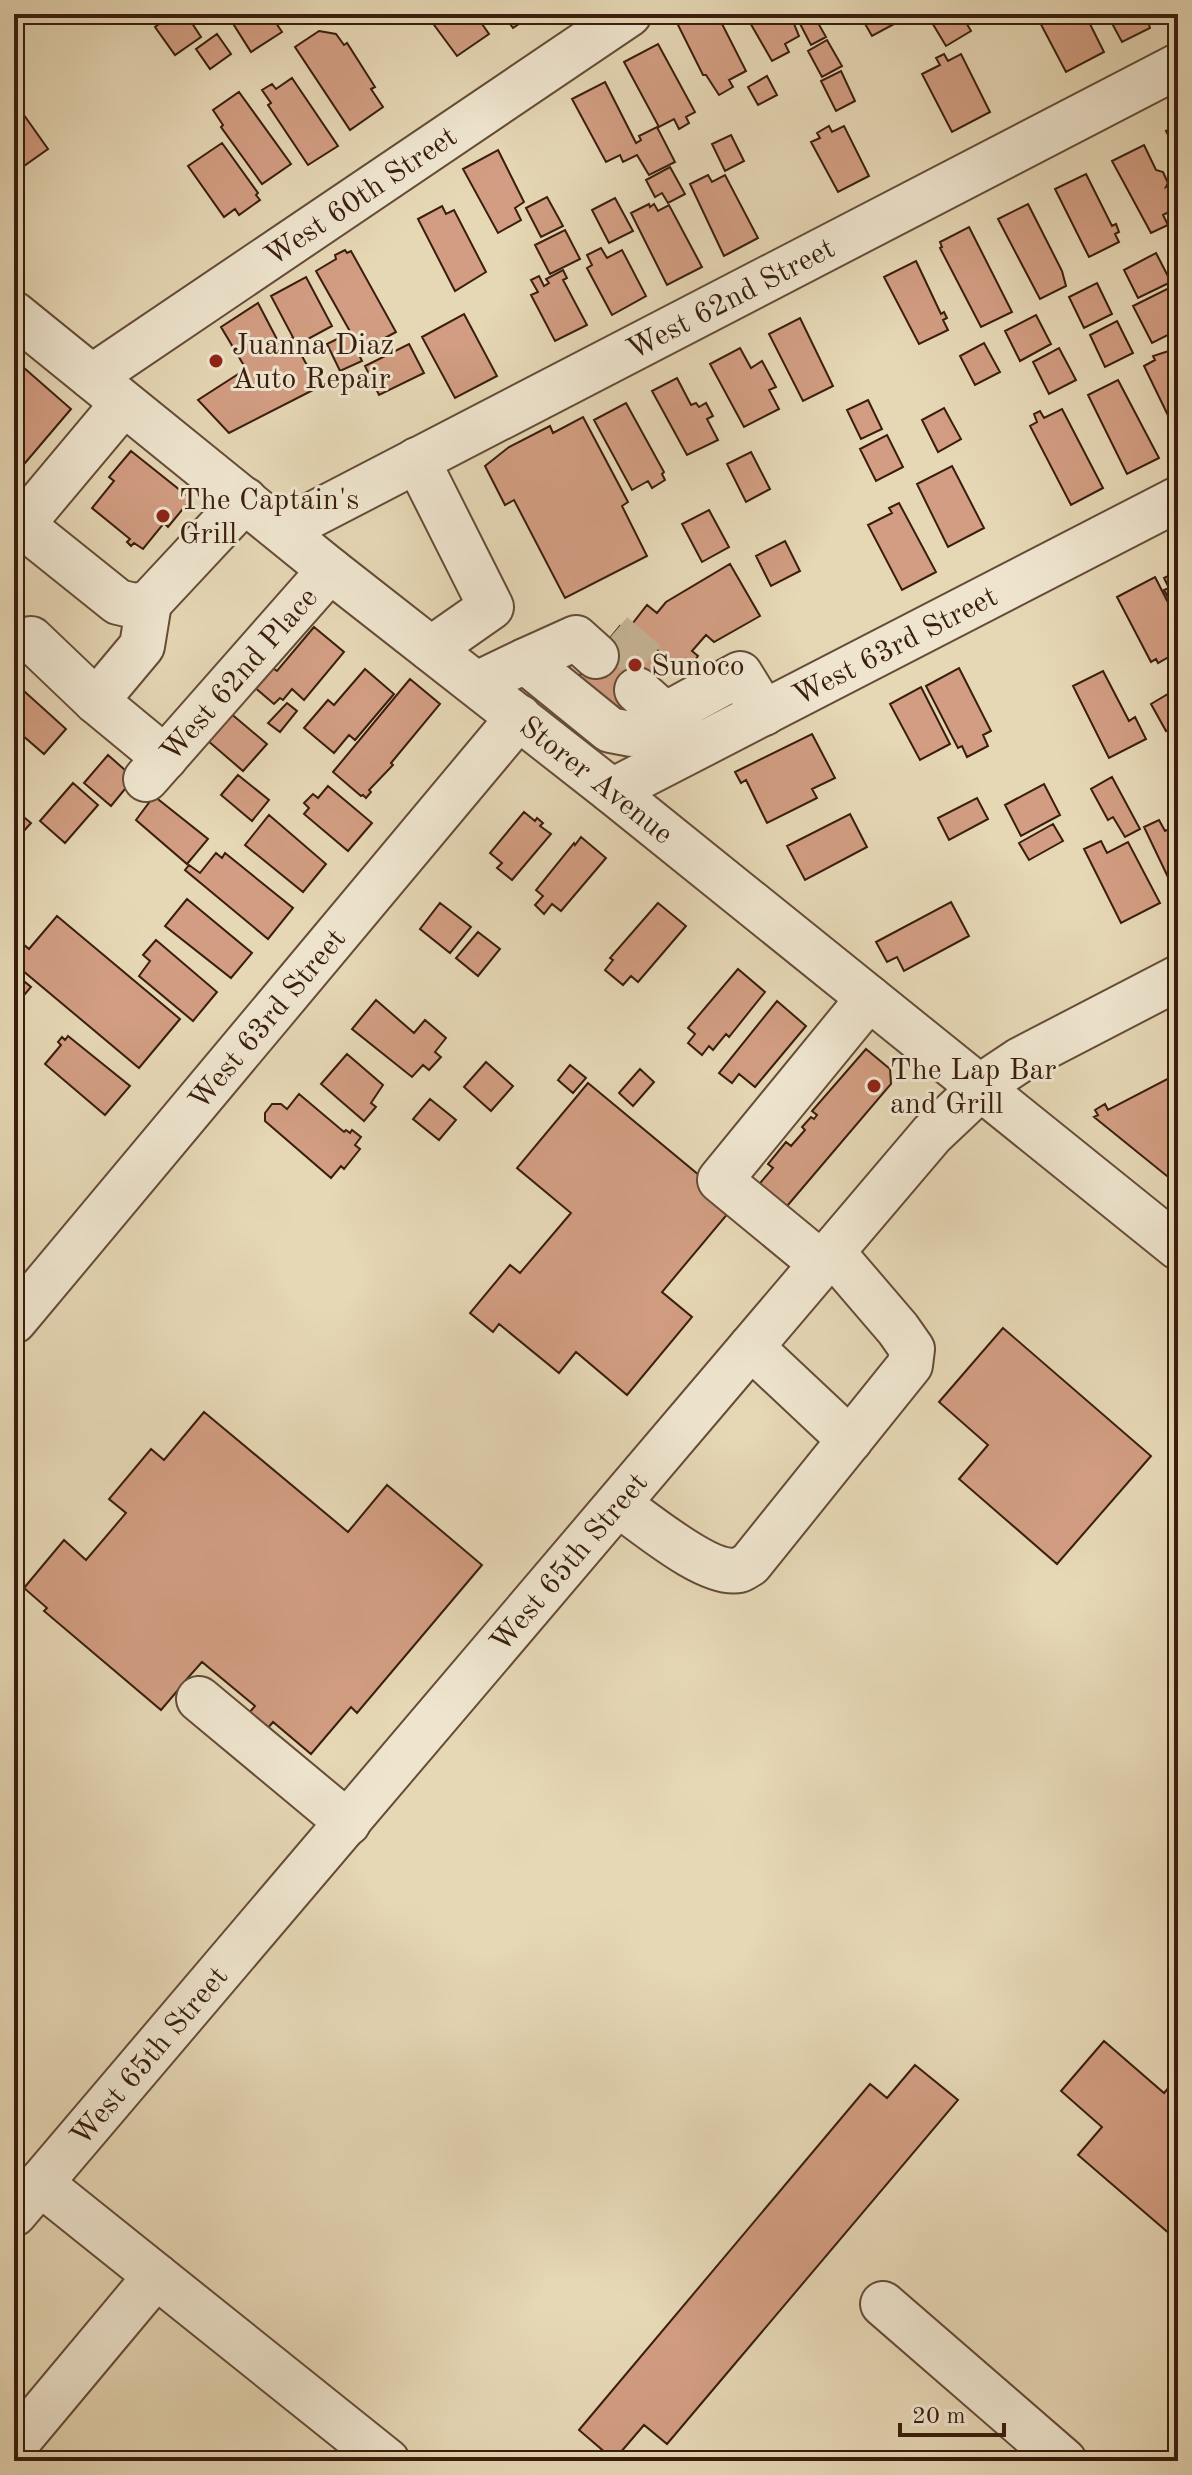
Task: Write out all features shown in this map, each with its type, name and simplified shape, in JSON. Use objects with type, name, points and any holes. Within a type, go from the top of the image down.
[{"type":"street","name":"West 60th Street","points":[[18,530],[108,390],[629,14]]},
{"type":"street","name":"West 62nd Street","points":[[283,530],[1178,66]]},
{"type":"street","name":"Storer Avenue","points":[[14,314],[1178,1247]]},
{"type":"street","points":[[417,460],[491,607],[431,649]]},
{"type":"street","name":"West 63rd Street","points":[[612,791],[1178,499]]},
{"type":"street","points":[[31,639],[96,701],[142,646],[149,603],[245,500]]},
{"type":"street","points":[[18,530],[118,602],[135,606],[149,603]]},
{"type":"street","name":"West 62nd Place","points":[[96,701],[155,769],[330,570]]},
{"type":"street","points":[[477,684],[525,661],[595,643]]},
{"type":"street","points":[[525,661],[610,730],[631,734],[662,693],[740,674],[764,713]]},
{"type":"street","points":[[662,693],[696,747]]},
{"type":"street","name":"West 63rd Street","points":[[14,1321],[519,717]]},
{"type":"street","points":[[575,761],[604,725]]},
{"type":"street","name":"West 65th Street","points":[[27,2198],[932,1134],[981,1088],[1020,1060],[1178,978]]},
{"type":"street","points":[[618,1504],[701,1561],[738,1570],[750,1564],[910,1365],[912,1349],[827,1258],[720,1180],[869,998]]},
{"type":"street","points":[[751,1347],[850,1440]]},
{"type":"street","points":[[199,1699],[348,1823]]},
{"type":"street","points":[[27,2198],[156,2276],[387,2461]]},
{"type":"street","points":[[14,2446],[156,2276]]},
{"type":"street","points":[[883,2304],[1064,2461]]},
{"type":"building","points":[[173,14],[186,14],[201,37],[175,55],[155,27]]},
{"type":"building","points":[[244,14],[270,14],[282,32],[251,52],[232,22]]},
{"type":"building","points":[[426,14],[475,14],[489,34],[457,56]]},
{"type":"building","points":[[503,14],[534,14],[513,28]]},
{"type":"building","points":[[692,14],[717,14],[746,71],[729,80],[733,87],[719,95],[703,75],[678,25],[693,17]]},
{"type":"building","points":[[745,14],[790,14],[799,36],[785,44],[789,52],[772,61]]},
{"type":"building","points":[[813,14],[826,37],[811,45],[796,16]]},
{"type":"building","points":[[888,14],[894,24],[872,36],[860,15]]},
{"type":"building","points":[[961,14],[971,31],[946,46],[928,16]]},
{"type":"building","points":[[1038,14],[1085,14],[1104,52],[1066,72]]},
{"type":"building","points":[[1107,14],[1146,14],[1150,28],[1122,42]]},
{"type":"building","points":[[319,31],[336,34],[344,45],[347,43],[375,87],[371,89],[383,107],[350,130],[295,47]]},
{"type":"building","points":[[217,34],[231,54],[210,69],[196,49]]},
{"type":"building","points":[[827,40],[842,66],[822,77],[808,51]]},
{"type":"building","points":[[658,44],[695,112],[686,117],[689,123],[679,129],[674,119],[659,127],[624,62]]},
{"type":"building","points":[[944,54],[948,61],[961,54],[990,112],[952,132],[922,74],[940,65],[936,58]]},
{"type":"building","points":[[841,71],[855,101],[836,111],[821,81]]},
{"type":"building","points":[[767,76],[777,95],[758,105],[748,87]]},
{"type":"building","points":[[292,78],[338,146],[308,165],[268,105],[271,103],[262,90],[272,84],[276,89]]},
{"type":"building","points":[[605,82],[636,143],[641,140],[639,136],[657,127],[675,162],[649,175],[637,155],[623,162],[620,155],[606,162],[572,99]]},
{"type":"building","points":[[239,92],[291,164],[262,184],[221,127],[223,125],[213,110]]},
{"type":"building","points":[[14,101],[48,149],[14,173]]},
{"type":"building","points":[[1178,125],[1178,154],[1166,131]]},
{"type":"building","points":[[829,126],[832,132],[844,126],[869,176],[838,192],[811,142],[820,138],[817,133]]},
{"type":"building","points":[[731,135],[744,161],[725,171],[712,144]]},
{"type":"building","points":[[222,143],[260,200],[239,215],[235,209],[224,217],[188,166]]},
{"type":"building","points":[[1144,145],[1156,170],[1163,172],[1168,183],[1166,187],[1172,184],[1178,197],[1178,207],[1163,215],[1168,225],[1151,233],[1112,161]]},
{"type":"building","points":[[498,150],[524,202],[515,208],[521,220],[498,233],[463,169]]},
{"type":"building","points":[[670,167],[685,194],[668,203],[662,193],[655,197],[646,180]]},
{"type":"building","points":[[1086,174],[1112,226],[1116,224],[1119,232],[1115,234],[1119,242],[1089,257],[1055,189]]},
{"type":"building","points":[[708,175],[712,182],[725,175],[758,238],[724,256],[690,184]]},
{"type":"building","points":[[547,197],[563,226],[541,237],[526,208]]},
{"type":"building","points":[[615,198],[633,231],[609,243],[592,210]]},
{"type":"building","points":[[649,204],[650,207],[654,204],[658,211],[669,205],[702,267],[667,285],[631,213]]},
{"type":"building","points":[[1028,204],[1062,271],[1066,286],[1040,299],[998,219]]},
{"type":"building","points":[[442,206],[446,214],[454,210],[486,272],[455,291],[418,219]]},
{"type":"building","points":[[969,227],[1012,312],[981,327],[940,248],[940,242]]},
{"type":"building","points":[[565,230],[580,259],[550,274],[535,245]]},
{"type":"building","points":[[601,248],[607,258],[622,250],[646,296],[612,315],[587,268],[592,265],[587,255]]},
{"type":"building","points":[[345,250],[347,253],[351,251],[396,332],[361,351],[316,271]]},
{"type":"building","points":[[1156,253],[1171,282],[1138,298],[1124,270]]},
{"type":"building","points":[[916,261],[941,314],[944,312],[947,318],[943,320],[948,330],[919,344],[884,277]]},
{"type":"building","points":[[563,270],[567,278],[563,280],[587,325],[555,341],[531,295],[538,292],[531,280],[539,276],[544,286],[549,283],[546,279]]},
{"type":"building","points":[[306,277],[332,326],[297,345],[271,296]]},
{"type":"building","points":[[1097,283],[1112,314],[1084,328],[1069,297]]},
{"type":"building","points":[[1171,287],[1178,302],[1178,330],[1152,343],[1133,306]]},
{"type":"building","points":[[258,303],[280,345],[292,338],[319,387],[229,433],[198,400],[246,369],[221,327]]},
{"type":"building","points":[[464,314],[497,376],[455,398],[422,337]]},
{"type":"building","points":[[1036,315],[1051,344],[1020,361],[1005,331]]},
{"type":"building","points":[[800,318],[833,386],[803,401],[769,334]]},
{"type":"building","points":[[1117,321],[1133,353],[1105,367],[1090,335]]},
{"type":"building","points":[[349,333],[362,361],[340,371],[327,344]]},
{"type":"building","points":[[984,343],[1000,372],[975,385],[960,356]]},
{"type":"building","points":[[409,344],[424,373],[379,395],[365,366]]},
{"type":"building","points":[[740,348],[751,368],[762,361],[776,387],[769,390],[779,409],[744,427],[710,364]]},
{"type":"building","points":[[1059,348],[1076,380],[1049,394],[1033,362]]},
{"type":"building","points":[[1175,349],[1178,354],[1178,436],[1144,366],[1155,360],[1153,356]]},
{"type":"building","points":[[23,367],[71,409],[14,476],[14,377]]},
{"type":"building","points":[[677,378],[691,405],[696,403],[699,407],[706,403],[713,416],[707,419],[718,440],[687,455],[652,391]]},
{"type":"building","points":[[1118,380],[1159,458],[1127,474],[1088,395]]},
{"type":"building","points":[[868,400],[882,429],[861,439],[847,410]]},
{"type":"building","points":[[626,403],[664,472],[665,480],[652,488],[648,481],[632,490],[594,420]]},
{"type":"building","points":[[944,408],[961,439],[938,452],[922,420]]},
{"type":"building","points":[[1062,409],[1103,488],[1071,505],[1030,426],[1037,422],[1034,414],[1040,411],[1044,418]]},
{"type":"building","points":[[583,417],[628,502],[622,506],[647,556],[565,598],[514,500],[505,505],[485,466],[509,447],[550,426],[553,433]]},
{"type":"building","points":[[887,435],[903,467],[876,481],[860,449]]},
{"type":"building","points":[[131,451],[191,499],[168,527],[164,523],[143,549],[134,543],[131,546],[127,542],[130,539],[92,508],[114,481],[109,477]]},
{"type":"building","points":[[751,452],[770,489],[746,502],[727,464]]},
{"type":"building","points":[[952,466],[984,528],[948,547],[917,484]]},
{"type":"building","points":[[899,503],[936,572],[902,590],[868,525],[892,513],[889,508]]},
{"type":"building","points":[[709,510],[729,547],[702,562],[682,524]]},
{"type":"building","points":[[785,541],[800,571],[771,586],[756,556]]},
{"type":"building","points":[[730,564],[760,616],[714,642],[706,635],[692,651],[698,656],[692,664],[686,659],[679,667],[629,628],[647,605],[657,613],[666,602]]},
{"type":"building","points":[[1178,571],[1178,616],[1164,590],[1169,588],[1164,578]]},
{"type":"building","points":[[1155,577],[1178,622],[1178,660],[1174,654],[1158,663],[1156,659],[1151,662],[1117,597]]},
{"type":"building","points":[[620,626],[661,661],[617,715],[575,681]]},
{"type":"building","points":[[314,627],[344,652],[304,700],[292,689],[283,700],[280,698],[274,704],[253,686],[270,666],[277,671]]},
{"type":"building","points":[[959,668],[991,731],[983,735],[988,746],[967,757],[962,746],[958,748],[926,686]]},
{"type":"building","points":[[365,669],[394,694],[355,740],[349,735],[334,753],[304,728],[328,700],[334,705]]},
{"type":"building","points":[[1103,671],[1129,721],[1135,717],[1146,739],[1109,758],[1073,686]]},
{"type":"building","points":[[410,679],[440,704],[391,763],[393,765],[369,790],[371,792],[366,798],[333,772]]},
{"type":"building","points":[[14,682],[66,729],[44,754],[14,728]]},
{"type":"building","points":[[921,687],[950,744],[920,760],[890,704]]},
{"type":"building","points":[[1178,688],[1178,724],[1166,731],[1151,704]]},
{"type":"building","points":[[216,701],[267,744],[243,771],[193,728]]},
{"type":"building","points":[[287,703],[297,711],[280,732],[268,723]]},
{"type":"building","points":[[812,734],[835,778],[812,789],[817,798],[767,823],[746,780],[741,783],[735,772]]},
{"type":"building","points":[[108,755],[134,778],[111,806],[84,783]]},
{"type":"building","points":[[238,775],[269,800],[252,821],[221,795]]},
{"type":"building","points":[[1112,777],[1140,829],[1125,837],[1113,817],[1108,820],[1091,789]]},
{"type":"building","points":[[73,783],[98,805],[65,843],[40,821]]},
{"type":"building","points":[[1044,784],[1060,815],[1021,836],[1005,805]]},
{"type":"building","points":[[328,786],[372,823],[348,851],[304,814],[309,808],[304,803],[313,794],[318,798]]},
{"type":"building","points":[[154,796],[208,839],[187,864],[136,820]]},
{"type":"building","points":[[977,798],[988,819],[949,840],[938,818]]},
{"type":"building","points":[[14,809],[31,823],[14,842]]},
{"type":"building","points":[[524,812],[535,821],[537,818],[543,823],[540,826],[551,834],[512,880],[497,868],[502,863],[490,853]]},
{"type":"building","points":[[850,814],[867,847],[805,880],[787,846]]},
{"type":"building","points":[[269,815],[326,864],[303,892],[245,845]]},
{"type":"building","points":[[1159,820],[1165,831],[1178,825],[1177,896],[1144,827]]},
{"type":"building","points":[[1053,824],[1063,841],[1029,860],[1019,843]]},
{"type":"building","points":[[581,837],[606,858],[561,911],[552,904],[544,914],[535,905],[543,896],[536,890]]},
{"type":"building","points":[[1101,841],[1107,853],[1128,842],[1160,903],[1121,923],[1084,849]]},
{"type":"building","points":[[216,853],[222,858],[225,853],[293,908],[268,939],[185,870],[189,865],[200,873]]},
{"type":"building","points":[[187,899],[252,953],[231,978],[165,926]]},
{"type":"building","points":[[951,902],[969,936],[904,971],[897,957],[887,962],[876,942]]},
{"type":"building","points":[[440,903],[471,927],[450,953],[420,929]]},
{"type":"building","points":[[658,903],[686,926],[638,982],[631,976],[623,985],[605,970],[613,960],[610,958]]},
{"type":"building","points":[[57,916],[180,1019],[139,1068],[16,965],[16,938],[29,949]]},
{"type":"building","points":[[478,932],[500,949],[478,976],[456,958]]},
{"type":"building","points":[[156,940],[217,992],[193,1021],[139,976],[150,961],[143,955]]},
{"type":"building","points":[[738,969],[765,992],[729,1037],[726,1034],[713,1050],[709,1046],[702,1055],[688,1043],[695,1034],[688,1028]]},
{"type":"building","points":[[14,973],[31,987],[14,1007]]},
{"type":"building","points":[[376,1000],[414,1033],[425,1020],[446,1038],[435,1052],[441,1057],[429,1070],[423,1065],[412,1077],[352,1029]]},
{"type":"building","points":[[777,1001],[806,1026],[755,1087],[739,1074],[732,1083],[719,1073]]},
{"type":"building","points":[[68,1036],[130,1086],[105,1115],[45,1064],[61,1045],[58,1042],[62,1037],[65,1040]]},
{"type":"building","points":[[866,1049],[890,1069],[891,1084],[782,1212],[755,1189],[773,1168],[768,1164],[786,1142],[791,1146],[805,1130],[802,1127],[817,1115],[812,1111]]},
{"type":"building","points":[[347,1054],[383,1085],[371,1103],[376,1107],[364,1121],[321,1084]]},
{"type":"building","points":[[486,1062],[513,1086],[491,1111],[464,1087]]},
{"type":"building","points":[[570,1065],[586,1078],[573,1093],[558,1080]]},
{"type":"building","points":[[640,1069],[654,1082],[633,1106],[619,1093]]},
{"type":"building","points":[[1175,1075],[1178,1079],[1178,1185],[1094,1117],[1098,1115],[1095,1110],[1105,1104],[1108,1110]]},
{"type":"building","points":[[588,1083],[735,1205],[662,1292],[692,1317],[627,1395],[576,1352],[559,1373],[499,1324],[493,1332],[470,1313],[510,1265],[520,1273],[571,1213],[517,1168]]},
{"type":"building","points":[[299,1094],[344,1132],[350,1133],[352,1130],[361,1137],[355,1145],[360,1149],[344,1169],[341,1166],[331,1178],[265,1121],[265,1113],[272,1104],[281,1104],[287,1109]]},
{"type":"building","points":[[430,1099],[456,1120],[439,1140],[413,1119]]},
{"type":"building","points":[[1003,1328],[1151,1456],[1057,1564],[959,1479],[988,1445],[939,1402]]},
{"type":"building","points":[[204,1412],[348,1532],[387,1485],[482,1565],[357,1713],[351,1707],[311,1754],[273,1722],[267,1729],[248,1714],[255,1706],[202,1662],[185,1681],[189,1684],[181,1693],[178,1690],[161,1710],[44,1611],[47,1608],[24,1588],[64,1540],[86,1560],[126,1513],[109,1499],[151,1449],[164,1460]]},
{"type":"building","points":[[1104,2041],[1164,2093],[1178,2077],[1178,2241],[1078,2155],[1102,2127],[1061,2091]]},
{"type":"building","points":[[915,2065],[958,2100],[667,2444],[644,2425],[614,2460],[579,2430],[870,2084],[887,2098]]},
{"type":"tunnel","points":[[613,634],[654,669]]},
{"type":"place","name":"Juanna Diaz Auto Repair","points":[[216,361]]},
{"type":"place","name":"The Captain's Grill","points":[[163,516]]},
{"type":"place","name":"Sunoco","points":[[635,665]]},
{"type":"place","name":"The Lap Bar and Grill","points":[[874,1086]]}]
